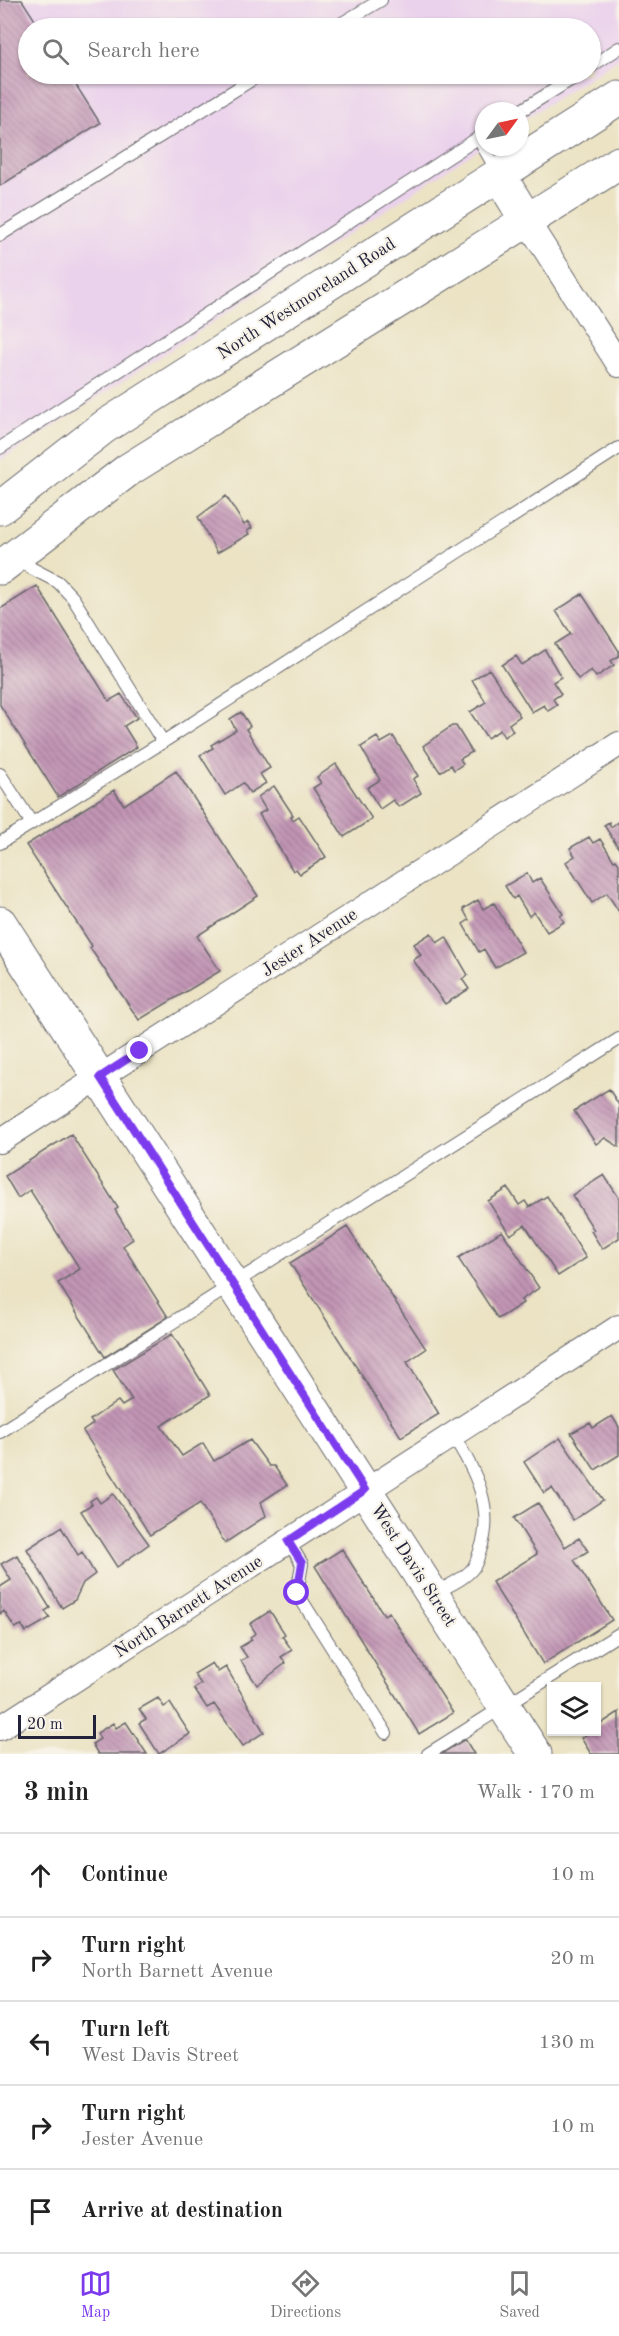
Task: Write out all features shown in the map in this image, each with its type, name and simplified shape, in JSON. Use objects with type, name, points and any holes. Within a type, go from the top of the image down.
[{"type":"main road","name":"North Westmoreland Road","points":[[3,500],[104,427],[619,98]]},
{"type":"main road","points":[[3,500],[18,555],[128,470],[619,163]]},
{"type":"main road","points":[[499,175],[527,221]]},
{"type":"main road","name":"West Davis Street","points":[[0,923],[535,1754]]},
{"type":"street","points":[[527,221],[619,365]]},
{"type":"street","name":"Jester Avenue","points":[[0,1141],[619,744]]},
{"type":"street","name":"North Barnett Avenue","points":[[0,1728],[619,1327]]},
{"type":"lane","points":[[351,18],[381,0]]},
{"type":"lane","points":[[601,60],[619,48]]},
{"type":"lane","points":[[0,236],[245,84]]},
{"type":"lane","points":[[529,105],[563,84]]},
{"type":"lane","points":[[0,448],[475,140]]},
{"type":"lane","points":[[490,156],[499,175]]},
{"type":"lane","points":[[0,843],[163,742],[619,448]]},
{"type":"lane","points":[[18,555],[31,568],[58,582],[73,598],[163,742]]},
{"type":"lane","points":[[0,774],[31,822]]},
{"type":"lane","points":[[0,1432],[619,1039]]},
{"type":"lane","points":[[432,1594],[467,1574],[475,1566],[484,1540],[484,1501],[470,1462],[452,1434]]},
{"type":"lane","points":[[288,1541],[302,1563],[297,1593],[386,1733]]},
{"type":"lane","points":[[428,1754],[619,1634]]},
{"type":"shaded area","points":[[0,0],[619,0],[619,58],[601,70],[601,18],[18,18],[18,84],[579,84],[529,116],[529,102],[475,102],[475,152],[0,461]]},
{"type":"building","points":[[0,0],[22,0],[34,18],[18,18],[18,84],[75,84],[100,123],[0,186]]},
{"type":"building","points":[[226,496],[244,525],[248,522],[252,528],[247,531],[249,534],[217,553],[198,517]]},
{"type":"building","points":[[37,586],[109,701],[121,694],[137,718],[124,726],[137,747],[58,797],[0,705],[0,609]]},
{"type":"building","points":[[582,594],[619,651],[619,656],[611,661],[614,665],[596,677],[591,670],[578,679],[555,644],[571,634],[556,611]]},
{"type":"building","points":[[545,650],[561,677],[553,682],[561,694],[553,699],[557,705],[548,711],[544,705],[532,712],[502,665],[516,656],[522,665]]},
{"type":"building","points":[[489,669],[520,716],[509,724],[513,731],[504,737],[500,730],[487,738],[470,712],[486,702],[472,680]]},
{"type":"building","points":[[241,712],[250,726],[246,729],[270,768],[260,774],[266,783],[250,793],[243,783],[225,795],[200,755],[213,748],[211,745],[236,730],[230,719]]},
{"type":"building","points":[[452,726],[456,726],[472,752],[460,759],[463,764],[454,770],[451,765],[440,772],[423,746]]},
{"type":"building","points":[[393,736],[418,776],[413,779],[421,793],[399,807],[393,800],[380,809],[367,788],[380,780],[361,747],[377,737],[381,743]]},
{"type":"building","points":[[336,764],[372,819],[344,837],[313,788],[321,783],[317,777]]},
{"type":"building","points":[[176,771],[258,896],[197,936],[220,971],[139,1020],[90,948],[92,946],[26,845],[114,790],[124,805]]},
{"type":"building","points":[[274,786],[293,815],[291,816],[293,820],[299,816],[326,857],[300,874],[296,869],[293,871],[259,814],[266,810],[258,797]]},
{"type":"building","points":[[619,821],[619,849],[604,825],[609,822],[611,827]]},
{"type":"building","points":[[589,837],[593,843],[600,839],[614,861],[616,860],[619,864],[619,912],[607,893],[592,903],[566,862],[575,856],[570,848]]},
{"type":"building","points":[[527,873],[532,883],[540,878],[563,914],[560,916],[564,922],[547,932],[534,912],[529,916],[517,896],[513,899],[505,886]]},
{"type":"building","points":[[478,900],[483,909],[494,903],[523,952],[495,968],[484,949],[479,952],[463,924],[469,920],[463,909]]},
{"type":"building","points":[[431,933],[437,943],[446,937],[468,975],[462,979],[469,989],[445,1004],[413,960],[421,955],[414,944]]},
{"type":"building","points":[[609,1089],[619,1105],[619,1147],[605,1138],[596,1144],[574,1111]]},
{"type":"building","points":[[71,1134],[118,1208],[115,1210],[133,1239],[123,1246],[168,1317],[105,1357],[58,1283],[80,1269],[30,1190],[18,1198],[5,1176]]},
{"type":"building","points":[[604,1175],[619,1198],[619,1238],[602,1249],[591,1231],[594,1230],[572,1195]]},
{"type":"building","points":[[508,1188],[519,1205],[525,1201],[529,1207],[547,1196],[586,1258],[558,1276],[525,1225],[510,1235],[488,1201]]},
{"type":"building","points":[[347,1227],[426,1349],[407,1362],[439,1414],[401,1437],[290,1263]]},
{"type":"building","points":[[502,1231],[539,1288],[521,1300],[523,1303],[498,1319],[458,1258]]},
{"type":"building","points":[[172,1334],[210,1395],[161,1426],[182,1456],[203,1443],[214,1461],[250,1440],[269,1466],[274,1466],[287,1485],[261,1502],[266,1516],[225,1543],[200,1503],[150,1535],[83,1431],[93,1424],[90,1420],[118,1401],[122,1406],[132,1400],[113,1370]]},
{"type":"building","points":[[612,1416],[619,1427],[619,1455],[595,1470],[571,1433],[590,1423],[593,1428]]},
{"type":"building","points":[[560,1438],[603,1500],[573,1520],[552,1488],[544,1493],[524,1462]]},
{"type":"building","points":[[113,1494],[149,1544],[117,1567],[81,1511],[92,1504],[90,1501],[96,1497],[100,1503]]},
{"type":"building","points":[[538,1503],[565,1547],[579,1538],[588,1551],[574,1560],[612,1620],[543,1664],[492,1582],[537,1554],[514,1518]]},
{"type":"building","points":[[61,1527],[78,1555],[82,1552],[95,1574],[83,1583],[75,1600],[62,1608],[27,1549]]},
{"type":"building","points":[[342,1549],[384,1615],[389,1612],[453,1713],[419,1734],[315,1566]]},
{"type":"building","points":[[17,1555],[50,1608],[45,1611],[50,1618],[26,1632],[21,1625],[15,1628],[4,1611],[0,1614],[0,1587],[11,1580],[1,1564]]},
{"type":"building","points":[[270,1611],[285,1634],[282,1636],[292,1650],[281,1657],[286,1663],[257,1685],[241,1661],[247,1657],[240,1647],[252,1640],[250,1637],[256,1633],[250,1624]]},
{"type":"building","points":[[212,1663],[218,1672],[226,1667],[264,1732],[243,1746],[214,1704],[207,1708],[194,1689],[201,1684],[194,1674]]},
{"type":"building","points":[[158,1698],[164,1707],[170,1703],[190,1734],[159,1754],[139,1723],[146,1719],[139,1709]]},
{"type":"building","points":[[619,1712],[619,1754],[591,1754],[581,1738],[601,1736],[601,1724]]},
{"type":"building","points":[[126,1722],[147,1754],[98,1754],[92,1744],[100,1739],[97,1733],[113,1723],[116,1728]]},
{"type":"building","points":[[465,1739],[474,1754],[441,1754]]},
{"type":"route","points":[[140,1051],[100,1077],[365,1490],[288,1541],[302,1563],[297,1593]]}]
